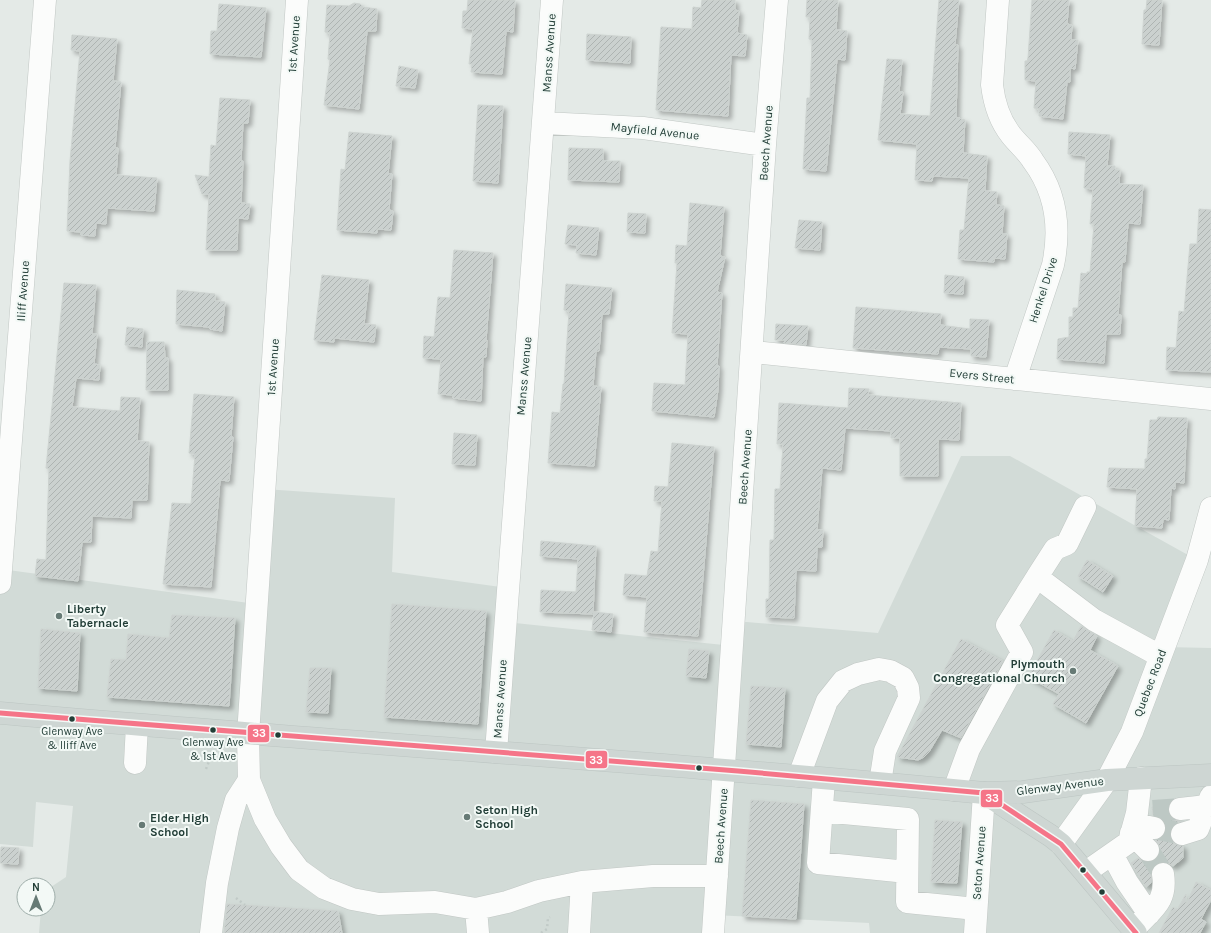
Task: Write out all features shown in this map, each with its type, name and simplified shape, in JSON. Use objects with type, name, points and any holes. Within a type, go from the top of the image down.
[{"type":"main road","name":"Glenway Avenue","points":[[0,714],[725,770],[984,793],[1023,792],[1107,780],[1211,775]]},
{"type":"main road","points":[[984,793],[1062,844],[1135,931]]},
{"type":"street","name":"Iliff Avenue","points":[[0,583],[45,0]]},
{"type":"street","name":"1st Avenue","points":[[248,780],[248,734],[298,0]]},
{"type":"street","name":"Manss Avenue","points":[[496,752],[552,0]]},
{"type":"street","name":"Beech Avenue","points":[[713,933],[777,0]]},
{"type":"street","name":"Henkel Drive","points":[[998,0],[992,85],[999,115],[1011,135],[1043,175],[1053,200],[1058,228],[1057,247],[1053,265],[1015,379]]},
{"type":"street","name":"Mayfield Avenue","points":[[544,123],[644,128],[766,145]]},
{"type":"street","name":"Evers Street","points":[[753,352],[1211,399]]},
{"type":"street","points":[[954,790],[969,750],[1022,652],[1007,625],[1055,549],[1067,544],[1084,507]]},
{"type":"street","name":"Quebec Road","points":[[1062,844],[1107,780],[1132,732],[1197,560],[1211,508]]},
{"type":"street","points":[[1038,577],[1094,620],[1160,656]]},
{"type":"street","points":[[799,776],[809,745],[827,702],[843,682],[858,674],[879,669],[890,671],[903,678],[908,688],[909,698],[885,751],[880,783]]},
{"type":"street","points":[[135,763],[137,725]]},
{"type":"street","points":[[1141,778],[1142,821],[1148,850]]},
{"type":"street","points":[[824,779],[818,863],[907,872]]},
{"type":"street","points":[[248,780],[265,819],[281,846],[299,870],[324,888],[352,899],[379,904],[435,902],[476,909],[507,902],[539,890],[582,882],[653,876],[717,876]]},
{"type":"street","points":[[211,933],[215,897],[228,828],[236,800],[248,780]]},
{"type":"street","name":"Seton Avenue","points":[[975,933],[984,793]]},
{"type":"street","points":[[1180,809],[1209,801]]},
{"type":"street","points":[[1182,834],[1198,829],[1209,801]]},
{"type":"street","points":[[822,811],[908,819],[907,902],[976,909]]},
{"type":"street","points":[[1086,872],[1129,842],[1142,821]]},
{"type":"street","points":[[1112,854],[1127,882],[1149,914]]},
{"type":"street","points":[[1135,931],[1159,904],[1165,887],[1163,874]]},
{"type":"street","points":[[579,933],[582,882]]},
{"type":"street","points":[[476,909],[478,933]]},
{"type":"path","points":[[541,933],[548,929],[548,918],[550,917]]},
{"type":"shaded area","points":[[961,456],[1010,456],[1197,560],[1164,647],[1211,648],[1211,933],[870,933],[869,923],[714,915],[713,933],[39,933],[40,917],[56,917],[56,884],[66,877],[73,806],[36,802],[33,847],[0,844],[0,522],[1,569],[256,604],[264,489],[395,498],[392,572],[508,588],[505,622],[733,646],[735,621],[878,633]]},
{"type":"building","points":[[468,0],[515,0],[513,32],[506,31],[502,74],[471,72],[472,64],[469,64],[473,29],[462,28],[463,11],[467,11]]},
{"type":"building","points":[[702,0],[735,0],[735,10],[739,11],[737,33],[747,35],[745,56],[731,55],[728,116],[656,110],[661,27],[692,29],[693,7],[701,8]]},
{"type":"building","points":[[807,0],[838,0],[836,30],[847,31],[845,60],[837,59],[826,171],[803,169],[807,98],[810,98],[812,40],[809,39],[810,17],[806,17]]},
{"type":"building","points":[[939,0],[959,0],[955,45],[958,45],[956,117],[965,120],[963,153],[987,156],[985,191],[997,192],[996,205],[1004,206],[1002,234],[1007,234],[1005,259],[994,258],[994,262],[958,259],[960,230],[964,230],[969,178],[933,176],[932,181],[915,180],[917,144],[878,140],[887,59],[902,60],[899,92],[903,92],[900,114],[930,116]]},
{"type":"building","points":[[1032,0],[1069,0],[1067,24],[1072,25],[1071,40],[1078,40],[1075,69],[1070,68],[1070,82],[1067,82],[1063,119],[1039,116],[1039,109],[1034,108],[1036,81],[1025,80],[1025,61],[1027,61],[1028,58]]},
{"type":"building","points":[[1147,0],[1162,0],[1159,45],[1142,44],[1144,10],[1146,10]]},
{"type":"building","points":[[354,3],[360,4],[363,7],[377,9],[376,31],[367,31],[359,109],[324,105],[330,60],[328,59],[330,33],[325,32],[327,5],[349,6]]},
{"type":"building","points":[[219,4],[266,8],[261,57],[210,54],[211,31],[217,31]]},
{"type":"building","points":[[587,34],[631,37],[630,63],[586,60]]},
{"type":"building","points":[[72,35],[117,39],[113,81],[121,82],[115,148],[118,148],[116,175],[157,178],[154,211],[107,208],[106,224],[96,223],[95,236],[81,235],[81,232],[67,231],[70,161],[80,51],[71,50]]},
{"type":"building","points":[[399,66],[418,70],[415,88],[396,86]]},
{"type":"building","points":[[220,98],[250,100],[248,123],[243,123],[241,203],[250,204],[248,219],[238,218],[237,250],[206,250],[209,194],[202,194],[195,175],[209,177],[211,145],[216,146]]},
{"type":"building","points":[[478,105],[503,106],[498,183],[473,181]]},
{"type":"building","points":[[349,132],[392,136],[388,174],[392,174],[389,210],[393,211],[391,230],[377,229],[377,233],[337,230],[341,169],[345,170]]},
{"type":"building","points":[[1069,132],[1110,135],[1107,166],[1115,166],[1115,170],[1120,170],[1119,184],[1143,185],[1140,224],[1128,223],[1125,262],[1122,262],[1118,315],[1121,315],[1120,334],[1106,334],[1104,363],[1057,359],[1058,339],[1069,337],[1069,317],[1073,317],[1073,308],[1078,308],[1081,273],[1087,274],[1087,272],[1090,272],[1094,224],[1090,224],[1093,189],[1084,188],[1086,156],[1068,154]]},
{"type":"building","points":[[569,148],[603,149],[603,161],[620,161],[619,182],[568,180]]},
{"type":"building","points":[[690,203],[724,207],[720,256],[725,257],[717,292],[722,293],[717,366],[719,366],[718,390],[714,417],[652,411],[654,383],[685,385],[688,334],[672,333],[677,263],[675,263],[676,245],[687,246]]},
{"type":"building","points":[[1199,209],[1211,210],[1211,372],[1166,370],[1167,347],[1176,348],[1179,311],[1184,312],[1190,244],[1197,244]]},
{"type":"building","points":[[628,213],[646,214],[645,233],[627,232]]},
{"type":"building","points":[[799,220],[822,222],[820,250],[795,248]]},
{"type":"building","points":[[568,225],[599,228],[596,255],[576,253],[577,245],[565,244]]},
{"type":"building","points":[[454,250],[493,253],[486,357],[483,357],[481,401],[453,398],[453,395],[438,394],[441,359],[423,358],[424,336],[434,337],[438,297],[450,298]]},
{"type":"building","points":[[322,275],[369,280],[364,324],[376,325],[374,342],[334,338],[334,342],[314,340]]},
{"type":"building","points":[[945,275],[964,277],[963,294],[944,293]]},
{"type":"building","points":[[64,283],[96,285],[92,334],[97,334],[94,364],[100,365],[99,380],[76,378],[72,407],[120,411],[121,397],[140,398],[137,441],[149,442],[147,500],[132,500],[131,518],[92,516],[91,542],[82,542],[78,581],[35,576],[37,559],[46,560],[49,469],[46,468]]},
{"type":"building","points":[[566,284],[612,288],[609,314],[602,314],[599,351],[596,351],[593,386],[601,387],[594,466],[548,463],[552,412],[560,413],[564,384],[569,311],[564,310]]},
{"type":"building","points":[[177,290],[215,294],[215,301],[225,302],[222,331],[210,329],[208,327],[176,324]]},
{"type":"building","points":[[856,307],[941,314],[940,325],[970,329],[970,319],[989,320],[986,357],[971,356],[971,349],[939,347],[938,354],[853,348]]},
{"type":"building","points":[[776,324],[808,326],[806,345],[784,343],[785,340],[775,340]]},
{"type":"building","points":[[127,327],[143,329],[142,347],[125,345]]},
{"type":"building","points":[[147,342],[164,342],[165,358],[168,358],[168,390],[146,390]]},
{"type":"building","points":[[849,388],[869,389],[868,395],[961,403],[959,440],[938,439],[938,476],[900,476],[900,438],[891,438],[891,431],[845,428],[841,470],[822,468],[817,530],[823,530],[822,547],[817,547],[816,571],[796,570],[794,618],[766,617],[766,599],[769,599],[770,540],[774,540],[775,489],[780,489],[783,444],[777,444],[779,403],[848,408]]},
{"type":"building","points":[[194,394],[234,397],[231,437],[233,437],[229,481],[220,480],[211,587],[163,584],[172,503],[191,504],[195,454],[189,453]]},
{"type":"building","points":[[1158,417],[1187,418],[1184,483],[1175,482],[1175,489],[1171,488],[1169,520],[1163,519],[1162,528],[1135,526],[1137,489],[1107,487],[1109,468],[1145,469],[1150,420],[1157,420]]},
{"type":"building","points":[[454,433],[477,435],[475,465],[452,464]]},
{"type":"building","points":[[672,443],[714,447],[698,636],[644,632],[647,597],[623,595],[625,574],[647,576],[651,551],[658,552],[662,501],[654,501],[655,486],[668,487]]},
{"type":"building","points":[[541,541],[596,546],[593,614],[540,612],[541,590],[576,592],[578,559],[540,556]]},
{"type":"building","points":[[1087,560],[1113,576],[1103,592],[1078,576]]},
{"type":"building","points":[[392,604],[486,611],[478,724],[384,717]]},
{"type":"building","points":[[594,612],[613,614],[611,632],[592,630]]},
{"type":"building","points":[[172,615],[235,618],[229,706],[107,697],[111,659],[126,660],[128,634],[169,638]]},
{"type":"building","name":"Plymouth Congregational Church","points":[[1081,626],[1097,636],[1090,650],[1118,666],[1086,723],[1053,704],[1059,694],[1028,677],[1054,630],[1073,641]]},
{"type":"building","points":[[41,629],[80,633],[77,691],[38,688]]},
{"type":"building","points":[[961,639],[1003,661],[961,738],[942,730],[929,752],[924,757],[918,760],[897,757]]},
{"type":"building","points":[[689,649],[709,651],[706,678],[686,676]]},
{"type":"building","points":[[310,668],[331,668],[328,713],[306,712]]},
{"type":"building","points":[[751,686],[785,688],[781,747],[746,744]]},
{"type":"building","points":[[751,800],[804,804],[796,919],[742,916]]},
{"type":"building","points":[[1168,806],[1170,817],[1181,821],[1173,826],[1170,832],[1170,837],[1174,843],[1183,846],[1183,858],[1173,866],[1162,862],[1156,864],[1152,869],[1151,883],[1146,887],[1131,863],[1138,858],[1145,862],[1152,862],[1157,859],[1160,853],[1160,847],[1156,840],[1164,836],[1166,824],[1162,818],[1153,815],[1152,807]]},
{"type":"building","points":[[935,820],[962,822],[957,883],[931,882]]},
{"type":"building","points":[[1,847],[19,848],[18,864],[0,863]]},
{"type":"building","points":[[1196,882],[1211,890],[1211,900],[1201,919],[1206,922],[1200,933],[1159,933],[1173,907],[1177,910],[1186,894],[1186,905]]},
{"type":"building","points":[[227,904],[338,911],[342,933],[224,933]]},
{"type":"tunnel","points":[[1153,811],[1180,809]]},
{"type":"tunnel","points":[[1154,828],[1182,834]]},
{"type":"tunnel","points":[[1148,850],[1163,874]]},
{"type":"transit line","name":"33","points":[[0,713],[738,771],[984,793],[1061,844],[1136,933]]},
{"type":"place","name":"Liberty Tabernacle","points":[[59,616]]},
{"type":"place","name":"Plymouth Congregational Church","points":[[1073,671]]},
{"type":"place","name":"Glenway Ave & Iliff Ave","points":[[72,719]]},
{"type":"place","name":"Glenway Ave & 1st Ave","points":[[213,730]]},
{"type":"place","name":"Seton High School","points":[[467,817]]},
{"type":"place","name":"Elder High School","points":[[142,825]]}]
